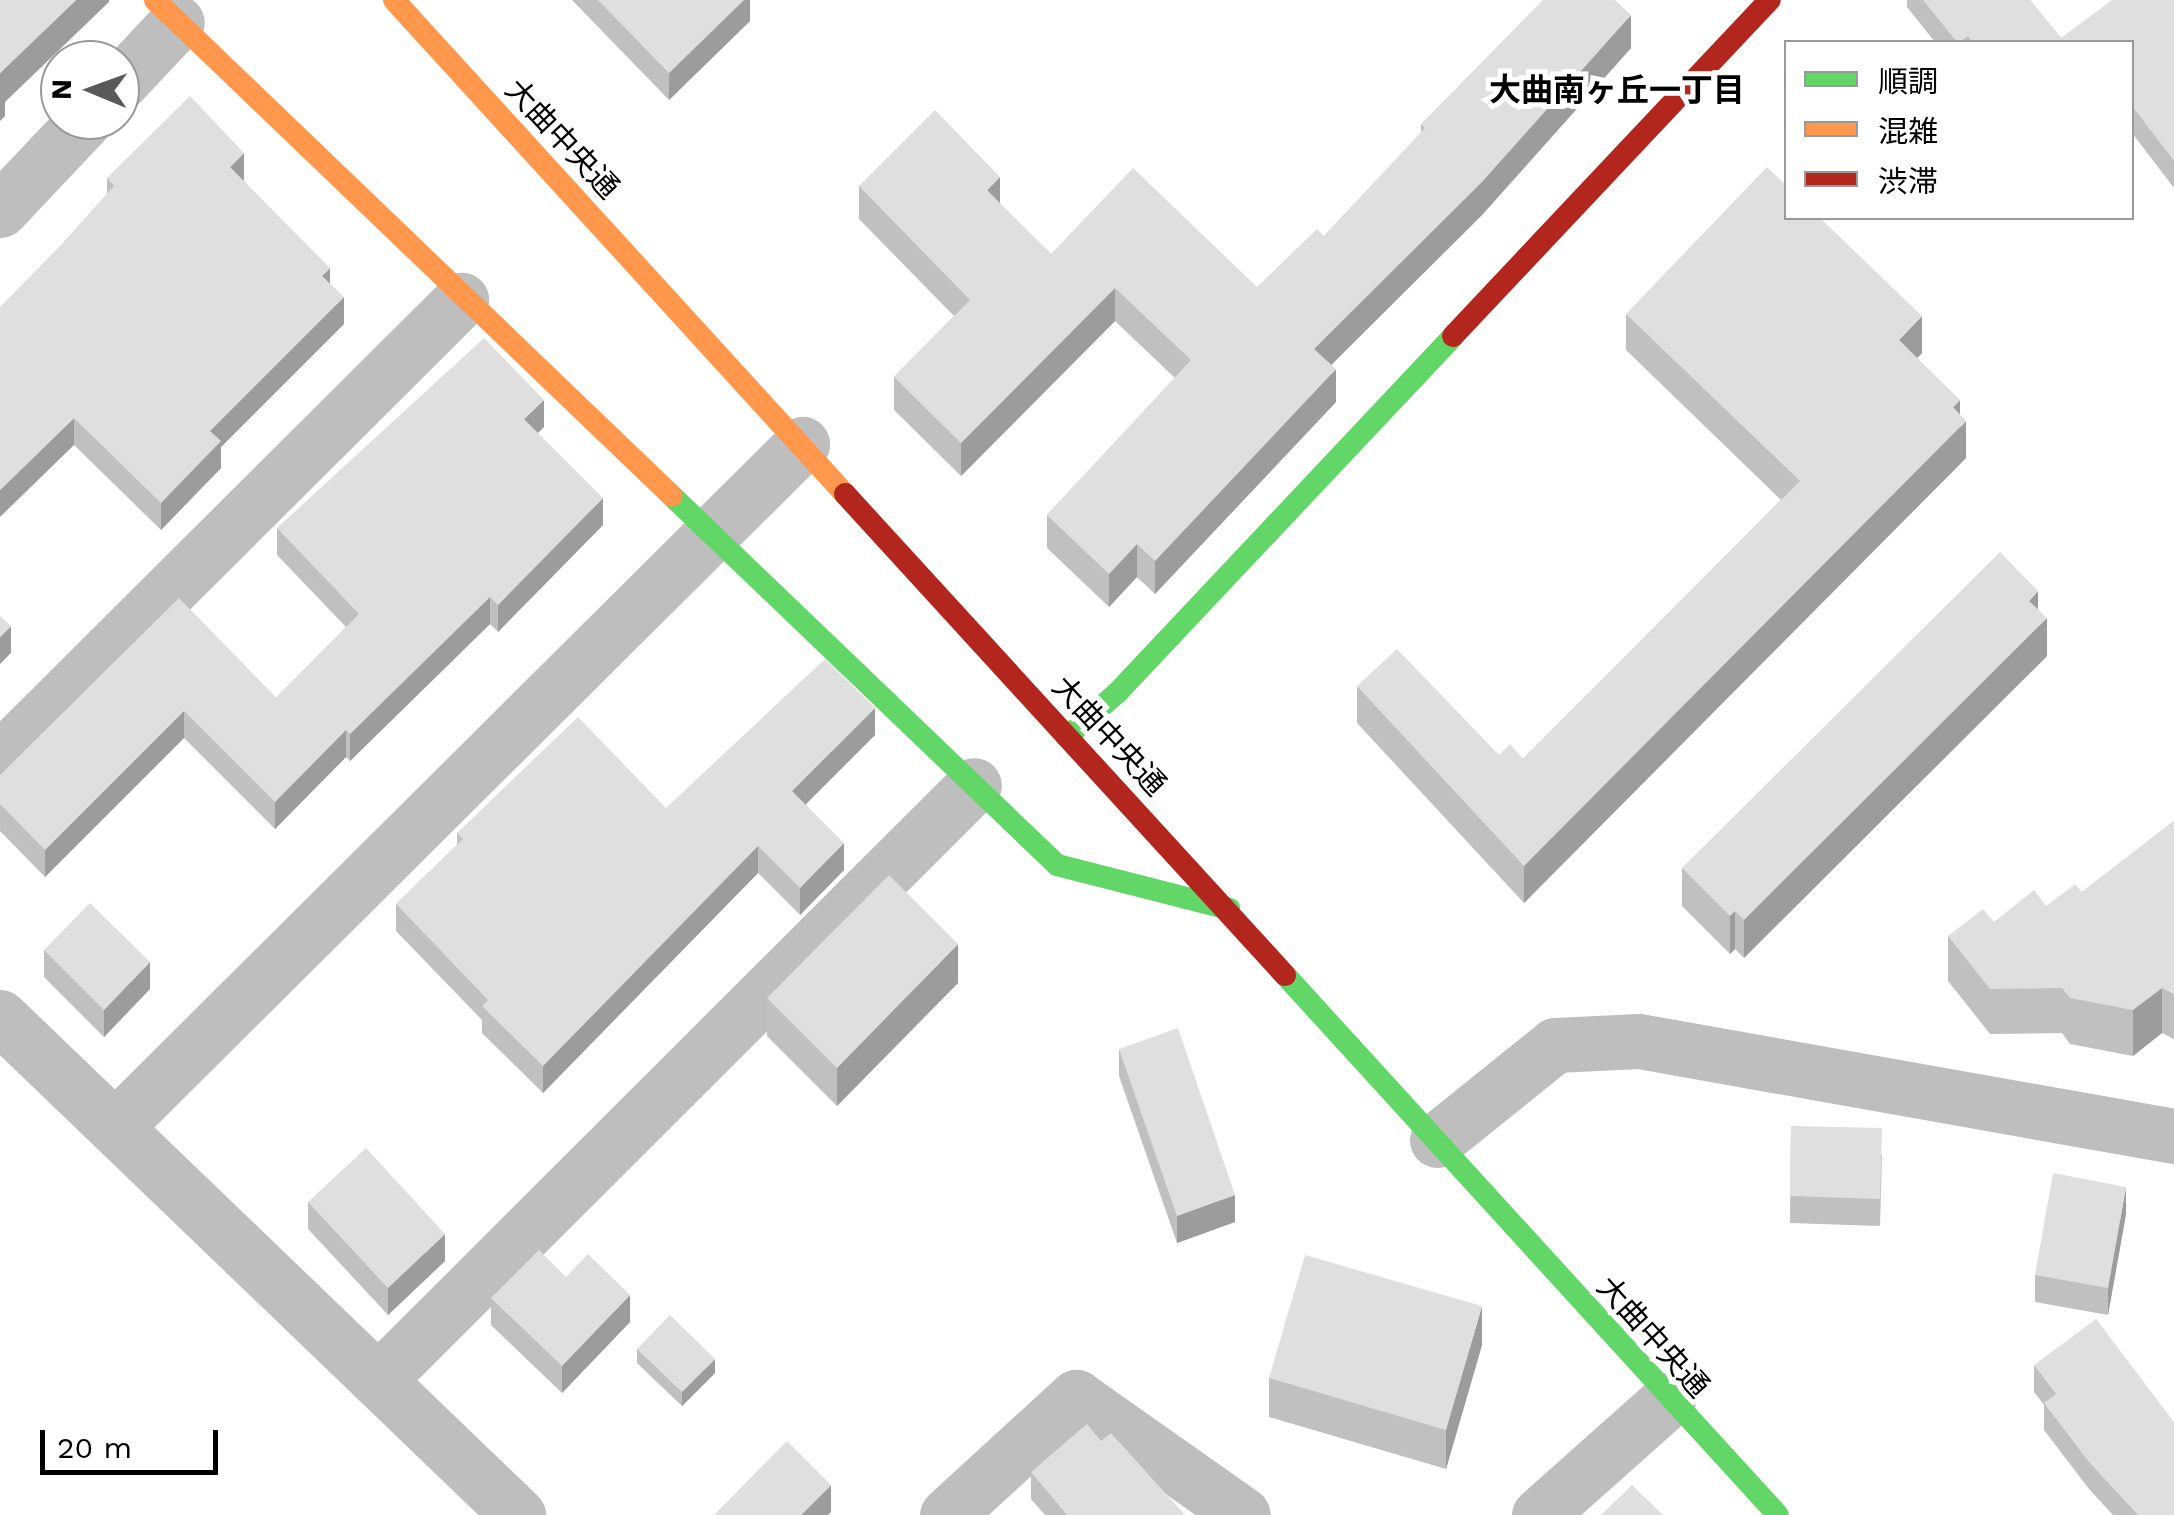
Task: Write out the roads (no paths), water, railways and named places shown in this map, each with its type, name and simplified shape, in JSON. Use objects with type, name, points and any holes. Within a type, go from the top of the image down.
[{"type":"street","name":"大曲中央通","points":[[394,0],[1228,908],[1668,1400],[1778,1515]]},
{"type":"street","points":[[1068,736],[1131,678],[1770,0]]},
{"type":"street","points":[[140,52],[166,11],[461,300],[1057,865],[1228,908]]},
{"type":"street","points":[[0,210],[66,140]]},
{"type":"street","points":[[0,758],[461,300]]},
{"type":"street","points":[[115,1127],[802,444]]},
{"type":"street","points":[[378,1380],[974,785]]},
{"type":"street","points":[[0,1016],[518,1515]]},
{"type":"street","points":[[1437,1140],[1556,1045],[1639,1040],[2174,1136]]},
{"type":"street","points":[[947,1515],[1076,1397],[1242,1515]]},
{"type":"street","points":[[1539,1515],[1668,1400]]},
{"type":"district","name":"大曲南ヶ丘一丁目","points":[[1617,90]]}]
